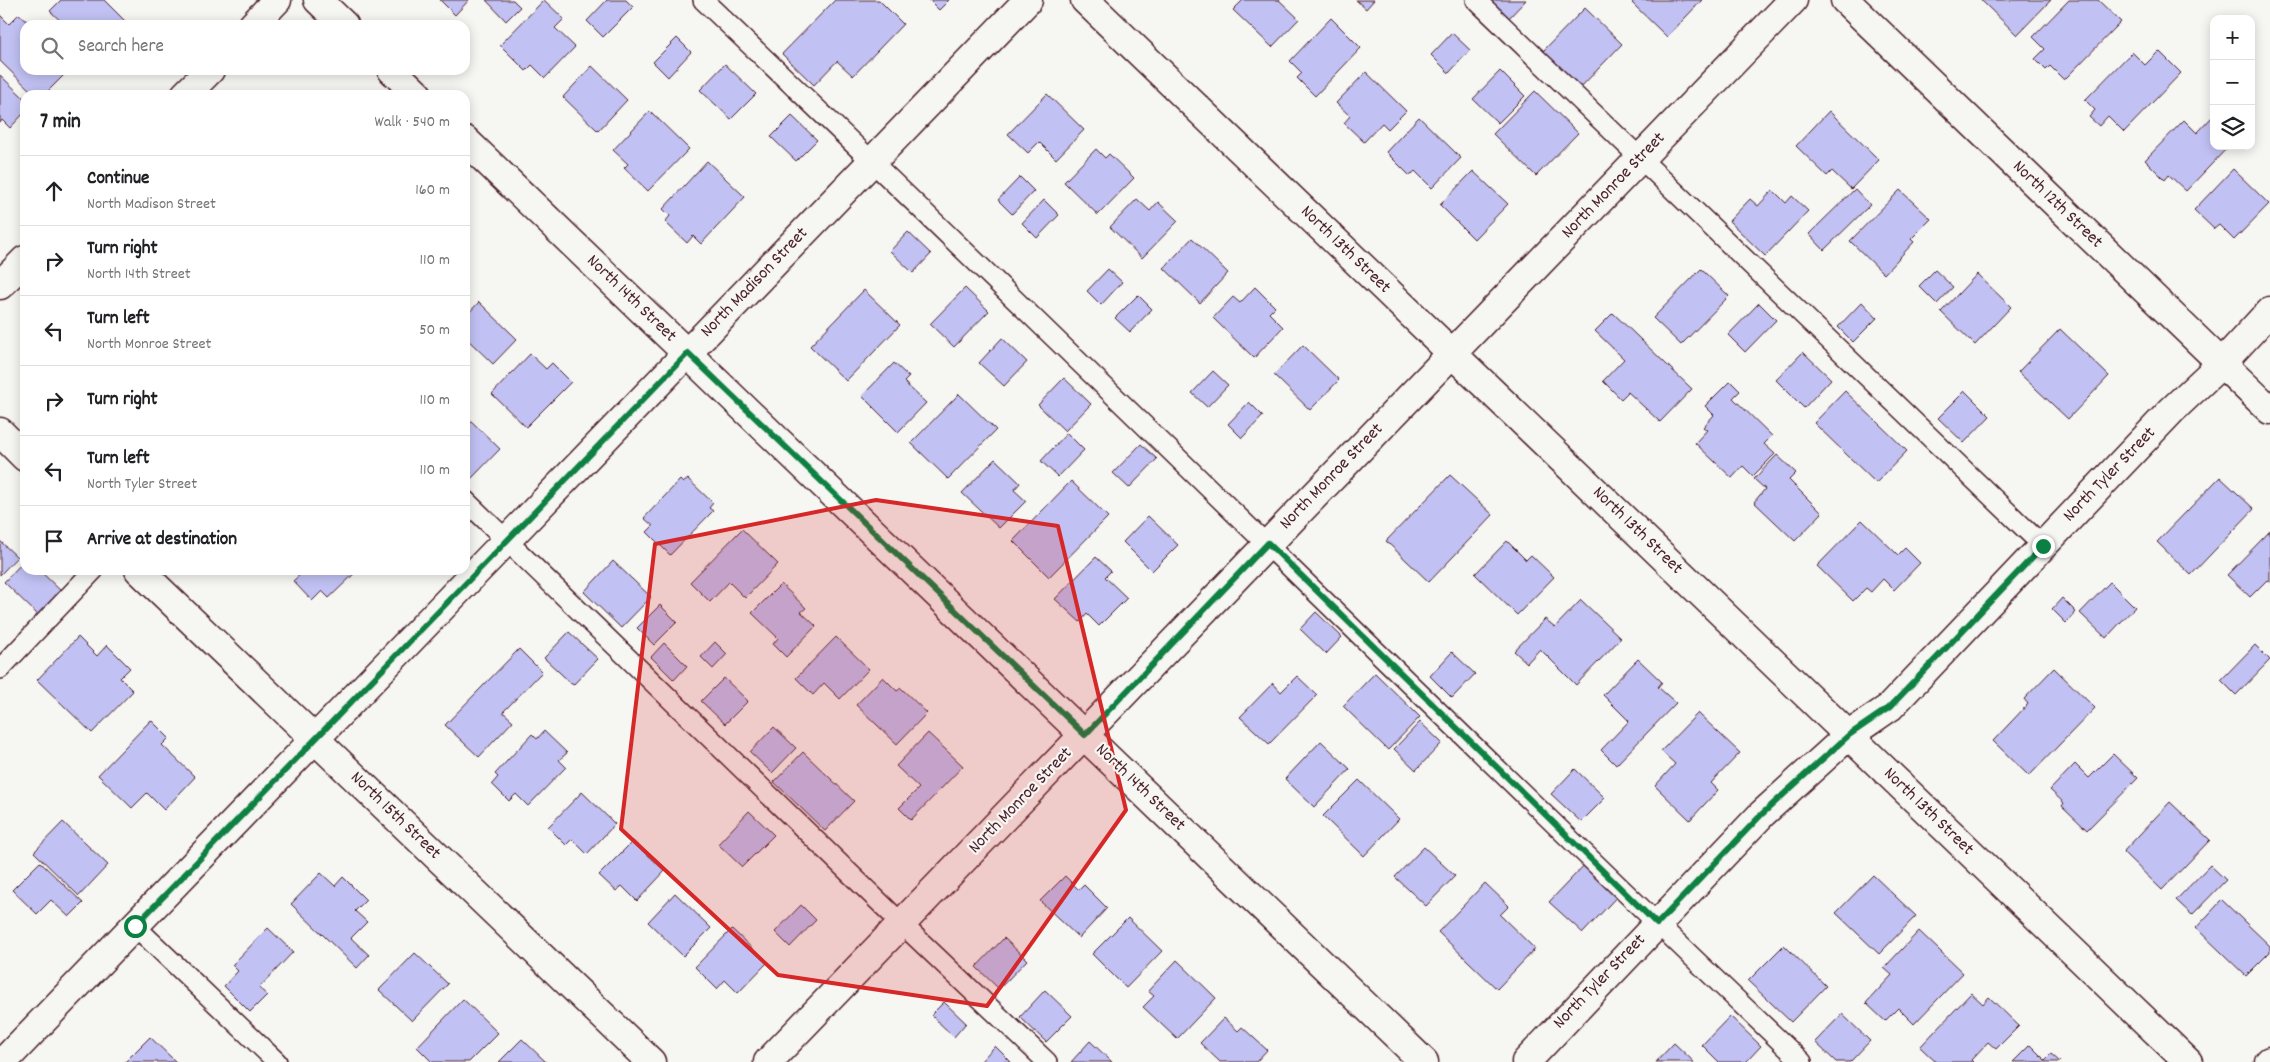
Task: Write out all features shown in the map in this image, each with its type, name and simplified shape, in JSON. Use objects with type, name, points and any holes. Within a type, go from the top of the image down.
[{"type":"street","points":[[258,20],[277,0]]},
{"type":"street","points":[[318,0],[339,20]]},
{"type":"street","name":"North Madison Street","points":[[3,1062],[1028,0]]},
{"type":"street","name":"North 13th Street","points":[[1085,0],[2188,1062]]},
{"type":"street","name":"North Monroe Street","points":[[768,1062],[1793,0]]},
{"type":"street","name":"North 12th Street","points":[[1845,0],[2270,410]]},
{"type":"street","points":[[191,90],[205,75]]},
{"type":"street","points":[[397,75],[413,90]]},
{"type":"street","name":"North 14th Street","points":[[470,145],[1424,1062]]},
{"type":"street","points":[[0,285],[20,265]]},
{"type":"street","name":"North Tyler Street","points":[[1526,1062],[1762,814],[1849,735],[1890,707],[2172,410],[2222,363],[2270,311]]},
{"type":"street","points":[[0,432],[20,452]]},
{"type":"street","name":"North 15th Street","points":[[144,575],[651,1062]]},
{"type":"lane","points":[[703,0],[873,161],[1268,543],[1657,924],[1802,1062]]},
{"type":"lane","points":[[1476,0],[2043,546]]},
{"type":"lane","points":[[470,505],[1047,1062]]},
{"type":"lane","points":[[0,669],[89,575]]},
{"type":"lane","points":[[135,926],[277,1062]]},
{"type":"highlighted area","points":[[876,500],[1058,526],[1126,810],[987,1006],[778,975],[621,829],[655,544]]},
{"type":"building","points":[[61,0],[104,0],[124,20],[60,20],[50,11]]},
{"type":"building","points":[[440,0],[469,0],[455,15]]},
{"type":"building","points":[[486,0],[513,0],[520,7],[506,21]]},
{"type":"building","points":[[544,0],[564,19],[555,28],[575,47],[545,78],[532,65],[526,71],[500,45]]},
{"type":"building","points":[[607,0],[626,0],[633,7],[603,37],[587,21]]},
{"type":"building","points":[[835,0],[879,0],[903,24],[853,76],[837,61],[814,85],[782,54]]},
{"type":"building","points":[[929,0],[949,0],[939,10]]},
{"type":"building","points":[[1243,0],[1279,0],[1299,19],[1272,47],[1233,10]]},
{"type":"building","points":[[1356,0],[1374,0],[1366,9]]},
{"type":"building","points":[[1487,0],[1526,0],[1507,20]]},
{"type":"building","points":[[1635,0],[1702,0],[1667,37],[1632,3]]},
{"type":"building","points":[[1981,0],[2051,0],[2017,35]]},
{"type":"building","points":[[2069,0],[2098,0],[2121,22],[2064,80],[2050,66],[2046,70],[2035,59],[2045,49],[2033,37]]},
{"type":"building","points":[[1585,8],[1622,44],[1579,89],[1542,52]]},
{"type":"building","points":[[19,14],[26,20],[20,20],[20,75],[64,75],[49,90],[30,90],[0,61],[0,15],[9,24]]},
{"type":"building","points":[[1331,18],[1361,48],[1315,96],[1297,78],[1302,73],[1290,61]]},
{"type":"building","points":[[1452,33],[1470,50],[1449,73],[1431,55]]},
{"type":"building","points":[[677,38],[691,52],[668,77],[653,62]]},
{"type":"building","points":[[2159,51],[2181,73],[2124,132],[2108,116],[2099,126],[2089,117],[2095,110],[2085,100],[2132,52],[2145,65]]},
{"type":"building","points":[[725,64],[756,94],[731,119],[700,90]]},
{"type":"building","points":[[592,66],[627,100],[598,131],[563,97]]},
{"type":"building","points":[[1500,71],[1525,96],[1498,123],[1473,99]]},
{"type":"building","points":[[1366,72],[1406,111],[1388,129],[1382,123],[1364,142],[1344,123],[1350,116],[1336,103]]},
{"type":"building","points":[[0,75],[20,94],[20,117],[10,128],[2,120],[0,123]]},
{"type":"building","points":[[1535,91],[1578,133],[1536,176],[1493,134]]},
{"type":"building","points":[[1047,94],[1084,130],[1056,159],[1039,142],[1028,153],[1008,134]]},
{"type":"building","points":[[650,111],[689,149],[648,191],[624,168],[628,164],[613,150]]},
{"type":"building","points":[[1829,111],[1879,160],[1851,189],[1832,171],[1827,176],[1796,146]]},
{"type":"building","points":[[792,116],[817,140],[796,161],[771,137]]},
{"type":"building","points":[[1419,117],[1461,158],[1432,188],[1415,171],[1410,176],[1386,152]]},
{"type":"building","points":[[2210,119],[2210,150],[2225,150],[2186,191],[2169,175],[2165,180],[2145,160],[2184,120],[2197,133]]},
{"type":"building","points":[[1096,149],[1105,158],[1109,154],[1134,178],[1098,215],[1064,182]]},
{"type":"building","points":[[707,161],[745,197],[701,244],[693,236],[687,243],[665,222],[670,216],[663,209]]},
{"type":"building","points":[[2233,169],[2269,204],[2234,240],[2219,225],[2214,229],[2194,210]]},
{"type":"building","points":[[1473,171],[1508,204],[1474,239],[1440,205]]},
{"type":"building","points":[[1020,177],[1034,191],[1012,214],[998,200]]},
{"type":"building","points":[[1855,189],[1870,205],[1824,250],[1809,234]]},
{"type":"building","points":[[1773,190],[1786,203],[1792,196],[1808,211],[1765,256],[1729,221],[1750,199],[1758,206]]},
{"type":"building","points":[[1900,190],[1931,219],[1911,239],[1914,242],[1884,274],[1850,241]]},
{"type":"building","points":[[1137,199],[1150,211],[1158,202],[1178,221],[1142,258],[1110,227]]},
{"type":"building","points":[[1044,200],[1059,215],[1037,238],[1022,223]]},
{"type":"building","points":[[908,232],[931,254],[913,273],[890,251]]},
{"type":"building","points":[[1192,238],[1228,273],[1200,303],[1164,268]]},
{"type":"building","points":[[1108,269],[1122,282],[1101,305],[1087,291]]},
{"type":"building","points":[[1701,269],[1729,296],[1681,345],[1653,318]]},
{"type":"building","points":[[1935,270],[1953,287],[1937,304],[1919,286]]},
{"type":"building","points":[[1977,274],[2011,307],[1975,345],[1941,312]]},
{"type":"building","points":[[1255,287],[1275,307],[1269,313],[1283,327],[1254,358],[1213,318],[1233,297],[1240,303]]},
{"type":"building","points":[[965,288],[989,311],[954,347],[930,324]]},
{"type":"building","points":[[864,290],[900,325],[846,381],[810,346]]},
{"type":"building","points":[[1138,295],[1152,309],[1130,332],[1115,318]]},
{"type":"building","points":[[479,302],[517,339],[493,364],[470,342],[470,312]]},
{"type":"building","points":[[1862,302],[1877,318],[1853,342],[1838,327]]},
{"type":"building","points":[[1759,303],[1776,320],[1745,352],[1728,335]]},
{"type":"building","points":[[1613,313],[1692,389],[1660,422],[1628,392],[1621,399],[1603,381],[1624,359],[1595,331]]},
{"type":"building","points":[[2060,329],[2109,376],[2068,419],[2018,372]]},
{"type":"building","points":[[1002,338],[1027,362],[1004,386],[979,363]]},
{"type":"building","points":[[1303,345],[1339,380],[1310,410],[1274,375]]},
{"type":"building","points":[[1803,352],[1831,379],[1804,408],[1776,380]]},
{"type":"building","points":[[530,354],[546,369],[552,363],[571,382],[526,427],[492,394]]},
{"type":"building","points":[[894,363],[909,377],[904,382],[926,403],[898,432],[862,396]]},
{"type":"building","points":[[1213,371],[1228,385],[1207,407],[1192,393]]},
{"type":"building","points":[[1064,378],[1091,404],[1065,431],[1038,405]]},
{"type":"building","points":[[1730,381],[1740,391],[1733,398],[1772,436],[1764,444],[1775,454],[1753,476],[1743,466],[1732,478],[1695,443],[1707,430],[1703,427],[1714,415],[1705,406]]},
{"type":"building","points":[[1845,391],[1907,451],[1876,483],[1814,423]]},
{"type":"building","points":[[1965,391],[1990,416],[1964,443],[1938,418]]},
{"type":"building","points":[[959,394],[996,430],[948,479],[911,443]]},
{"type":"building","points":[[1249,402],[1263,416],[1242,438],[1228,424]]},
{"type":"building","points":[[470,420],[500,449],[470,480]]},
{"type":"building","points":[[1067,433],[1084,450],[1058,477],[1041,461]]},
{"type":"building","points":[[1141,444],[1157,459],[1129,488],[1113,473]]},
{"type":"building","points":[[1777,455],[1796,473],[1789,480],[1822,513],[1795,541],[1754,502],[1765,489],[1754,479]]},
{"type":"building","points":[[995,459],[1020,483],[1014,490],[1026,501],[999,528],[962,493]]},
{"type":"building","points":[[1450,475],[1493,515],[1429,582],[1386,541]]},
{"type":"building","points":[[2220,477],[2254,509],[2191,575],[2157,542]]},
{"type":"building","points":[[688,479],[713,503],[709,508],[713,511],[670,555],[647,532],[653,526],[644,518],[680,480],[683,483]]},
{"type":"building","points":[[1071,481],[1108,517],[1049,577],[1013,541]]},
{"type":"building","points":[[1148,516],[1178,545],[1152,571],[1123,542]]},
{"type":"building","points":[[1862,520],[1898,555],[1905,548],[1920,563],[1894,590],[1883,579],[1871,592],[1866,588],[1853,601],[1817,566]]},
{"type":"building","points":[[742,529],[778,564],[745,598],[729,582],[710,602],[690,582]]},
{"type":"building","points":[[2270,531],[2270,583],[2267,580],[2250,597],[2227,575]]},
{"type":"building","points":[[0,541],[17,557],[0,575]]},
{"type":"building","points":[[1507,541],[1526,560],[1531,555],[1554,577],[1517,615],[1475,574]]},
{"type":"building","points":[[1096,557],[1111,571],[1105,577],[1127,598],[1099,626],[1087,614],[1080,622],[1055,599]]},
{"type":"building","points":[[613,561],[651,597],[621,628],[584,592]]},
{"type":"building","points":[[20,565],[20,575],[44,575],[62,592],[39,616],[4,582]]},
{"type":"building","points":[[300,575],[353,575],[329,598],[322,591],[312,601],[293,581]]},
{"type":"building","points":[[2110,582],[2135,607],[2106,638],[2080,613]]},
{"type":"building","points":[[781,584],[806,608],[801,612],[816,626],[786,657],[773,644],[778,638],[752,613]]},
{"type":"building","points":[[2062,598],[2076,612],[2066,623],[2052,609]]},
{"type":"building","points":[[1581,600],[1621,638],[1576,685],[1540,649],[1527,663],[1514,651],[1545,619],[1555,627]]},
{"type":"building","points":[[660,605],[677,622],[654,645],[637,628]]},
{"type":"building","points":[[1316,612],[1342,637],[1326,654],[1300,629]]},
{"type":"building","points":[[569,632],[598,659],[573,685],[544,658]]},
{"type":"building","points":[[78,637],[97,656],[107,645],[130,668],[120,678],[133,691],[92,733],[37,680]]},
{"type":"building","points":[[836,637],[869,669],[840,699],[824,683],[813,695],[796,678]]},
{"type":"building","points":[[715,642],[727,654],[713,669],[701,657]]},
{"type":"building","points":[[664,643],[687,666],[674,680],[651,657]]},
{"type":"building","points":[[2255,645],[2270,660],[2236,695],[2221,680]]},
{"type":"building","points":[[519,649],[542,672],[503,712],[513,721],[479,757],[445,725]]},
{"type":"building","points":[[1452,652],[1475,674],[1452,698],[1430,676]]},
{"type":"building","points":[[1638,659],[1662,682],[1658,687],[1676,703],[1616,765],[1601,750],[1629,721],[1603,695]]},
{"type":"building","points":[[2054,668],[2095,708],[2029,776],[1993,741],[2028,704],[2024,699]]},
{"type":"building","points":[[1375,673],[1420,717],[1388,750],[1343,706]]},
{"type":"building","points":[[1297,676],[1317,695],[1269,744],[1240,717],[1273,683],[1281,692]]},
{"type":"building","points":[[883,677],[897,691],[901,688],[927,713],[897,744],[856,705]]},
{"type":"building","points":[[724,678],[748,701],[725,724],[701,701]]},
{"type":"building","points":[[1698,713],[1740,753],[1711,783],[1718,790],[1690,820],[1655,786],[1675,764],[1661,751]]},
{"type":"building","points":[[151,720],[169,738],[162,745],[195,777],[164,810],[147,793],[132,808],[98,775]]},
{"type":"building","points":[[1420,722],[1442,743],[1416,770],[1394,749]]},
{"type":"building","points":[[774,727],[796,748],[772,773],[750,752]]},
{"type":"building","points":[[544,731],[567,753],[559,760],[566,767],[528,806],[516,794],[509,801],[492,784],[498,777],[495,774],[532,734],[537,739]]},
{"type":"building","points":[[928,733],[963,766],[911,820],[899,808],[919,788],[896,766]]},
{"type":"building","points":[[1321,741],[1350,769],[1314,807],[1285,779]]},
{"type":"building","points":[[803,752],[854,801],[825,831],[774,782]]},
{"type":"building","points":[[2113,754],[2138,778],[2087,830],[2062,806],[2064,803],[2050,790],[2075,764],[2089,778]]},
{"type":"building","points":[[1575,769],[1605,798],[1581,822],[1551,794]]},
{"type":"building","points":[[1359,780],[1399,819],[1364,856],[1323,816]]},
{"type":"building","points":[[582,792],[615,824],[587,854],[572,839],[566,845],[548,827]]},
{"type":"building","points":[[2170,802],[2210,840],[2162,890],[2123,852]]},
{"type":"building","points":[[749,811],[774,835],[742,867],[718,844]]},
{"type":"building","points":[[63,822],[108,865],[79,896],[34,852]]},
{"type":"building","points":[[633,841],[665,871],[637,901],[622,886],[616,891],[599,875]]},
{"type":"building","points":[[1424,847],[1455,876],[1426,906],[1395,877]]},
{"type":"building","points":[[1588,861],[1621,892],[1583,933],[1549,902]]},
{"type":"building","points":[[40,862],[83,903],[69,917],[51,900],[37,914],[12,890]]},
{"type":"building","points":[[2210,865],[2226,880],[2192,915],[2176,900]]},
{"type":"building","points":[[321,873],[335,886],[343,877],[366,900],[355,911],[367,922],[351,938],[369,955],[357,968],[291,904]]},
{"type":"building","points":[[1873,875],[1916,916],[1879,954],[1836,913]]},
{"type":"building","points":[[1065,876],[1079,890],[1084,885],[1107,908],[1079,938],[1040,901]]},
{"type":"building","points":[[1485,883],[1509,906],[1500,915],[1535,949],[1497,989],[1438,932]]},
{"type":"building","points":[[675,893],[711,928],[683,956],[648,922]]},
{"type":"building","points":[[2222,900],[2270,946],[2270,952],[2246,976],[2196,928]]},
{"type":"building","points":[[801,905],[816,920],[790,947],[775,932]]},
{"type":"building","points":[[1128,918],[1162,951],[1126,988],[1092,954]]},
{"type":"building","points":[[268,928],[293,952],[259,988],[267,995],[250,1012],[224,986],[238,971],[232,965]]},
{"type":"building","points":[[732,929],[767,963],[738,993],[725,980],[717,989],[695,967]]},
{"type":"building","points":[[1919,931],[1963,973],[1914,1024],[1898,1008],[1885,1021],[1866,1003],[1892,975],[1884,968]]},
{"type":"building","points":[[1004,938],[1027,960],[999,989],[976,967]]},
{"type":"building","points":[[1784,945],[1826,986],[1791,1022],[1748,981]]},
{"type":"building","points":[[415,953],[448,984],[412,1021],[379,990]]},
{"type":"building","points":[[1177,960],[1216,998],[1177,1039],[1143,1007],[1154,996],[1148,991]]},
{"type":"building","points":[[1045,990],[1072,1016],[1046,1042],[1020,1017]]},
{"type":"building","points":[[1971,993],[1983,1004],[1989,997],[2019,1026],[1996,1049],[1988,1042],[1971,1060],[1973,1062],[1936,1062],[1920,1047]]},
{"type":"building","points":[[463,999],[498,1033],[469,1062],[432,1062],[417,1047]]},
{"type":"building","points":[[944,1002],[966,1023],[954,1037],[931,1015]]},
{"type":"building","points":[[1842,1014],[1870,1041],[1850,1062],[1836,1062],[1815,1042]]},
{"type":"building","points":[[1730,1016],[1761,1046],[1746,1062],[1719,1062],[1702,1045]]},
{"type":"building","points":[[1224,1018],[1238,1031],[1242,1027],[1267,1050],[1256,1062],[1220,1062],[1200,1043]]},
{"type":"building","points":[[150,1037],[176,1062],[125,1062]]},
{"type":"building","points":[[522,1039],[546,1062],[499,1062]]},
{"type":"building","points":[[1090,1041],[1112,1062],[1071,1062]]},
{"type":"building","points":[[1674,1043],[1694,1062],[1656,1062]]},
{"type":"building","points":[[2030,1045],[2045,1060],[2051,1054],[2060,1062],[2013,1062]]},
{"type":"building","points":[[995,1046],[1011,1062],[980,1062]]},
{"type":"route","points":[[135,926],[688,353],[1085,735],[1268,543],[1657,924],[1762,814],[1849,735],[1890,707],[2043,546]]}]
